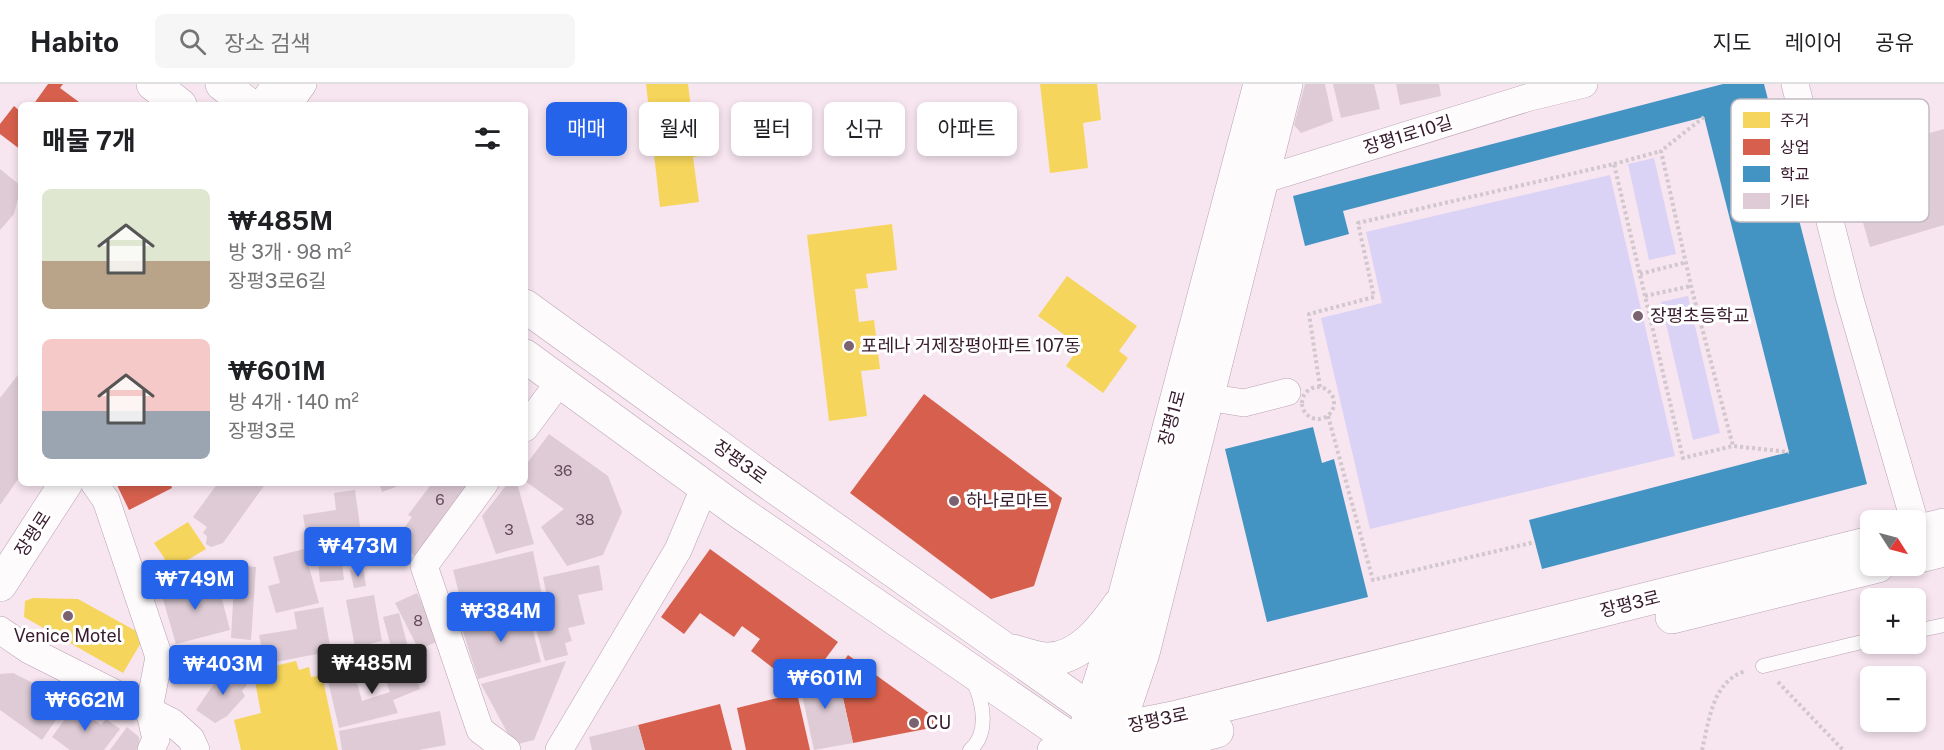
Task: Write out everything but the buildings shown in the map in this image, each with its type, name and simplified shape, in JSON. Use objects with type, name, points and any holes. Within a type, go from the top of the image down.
[{"type":"street","points":[[153,84],[176,102]]},
{"type":"street","points":[[222,84],[245,102]]},
{"type":"street","points":[[263,102],[276,84]]},
{"type":"street","points":[[290,102],[303,84]]},
{"type":"street","name":"장평1로","points":[[1247,185],[1260,84]]},
{"type":"street","name":"장평1로","points":[[1088,746],[1143,652],[1193,394],[1247,185],[1286,84]]},
{"type":"street","name":"장평1로10길","points":[[1247,185],[1530,97],[1584,84]]},
{"type":"street","points":[[1795,84],[1799,99]]},
{"type":"street","points":[[1830,222],[1849,296],[1916,510]]},
{"type":"street","name":"장평3로","points":[[528,308],[1091,710],[1088,746],[1173,718],[1860,546]]},
{"type":"street","points":[[528,358],[705,486],[969,671],[1088,746]]},
{"type":"street","points":[[528,424],[560,381]]},
{"type":"street","points":[[1193,394],[1244,402],[1287,393]]},
{"type":"street","name":"장평1로","points":[[1091,710],[1124,599],[1193,394]]},
{"type":"street","name":"장평로","points":[[0,585],[64,486]]},
{"type":"street","points":[[96,486],[106,500],[159,657],[149,709],[156,738],[151,750]]},
{"type":"street","points":[[483,486],[423,566],[480,730],[507,750]]},
{"type":"street","points":[[559,750],[678,550],[705,486]]},
{"type":"street","name":"장평3로","points":[[1143,750],[1860,571]]},
{"type":"street","points":[[1002,647],[1046,659],[1063,656],[1081,647],[1094,636],[1124,599]]},
{"type":"street","points":[[0,630],[48,660],[172,722],[190,739],[196,750]]},
{"type":"lane","points":[[1926,629],[1944,625]]},
{"type":"lane","points":[[1763,666],[1860,642]]},
{"type":"lane","points":[[969,671],[984,713],[981,732],[970,750]]},
{"type":"path","points":[[1320,387],[1309,314],[1374,297],[1358,223],[1661,151],[1704,117]]},
{"type":"path","points":[[1661,151],[1691,286],[1732,446]]},
{"type":"path","points":[[1614,164],[1683,458],[1732,446],[1789,452]]},
{"type":"path","points":[[1640,274],[1687,261]]},
{"type":"path","points":[[1645,296],[1691,286]]},
{"type":"path","points":[[1320,387],[1326,389],[1333,397],[1334,408],[1328,416],[1312,418],[1302,407],[1306,391],[1320,387]]},
{"type":"path","points":[[1328,416],[1373,580],[1535,542]]},
{"type":"path","points":[[1702,750],[1714,703],[1723,684],[1740,673],[1763,666],[1843,750]]},
{"type":"shaded area","points":[[1654,158],[1676,254],[1649,260],[1628,164]]},
{"type":"shaded area","points":[[1610,175],[1675,456],[1370,529],[1321,318],[1382,303],[1366,232]]},
{"type":"shaded area","points":[[1688,296],[1720,433],[1693,440],[1661,302]]},
{"type":"place","name":"장평초등학교","points":[[1638,316]]},
{"type":"place","name":"포레나 거제장평아파트 107동","points":[[849,346]]},
{"type":"place","name":"하나로마트","points":[[954,501]]},
{"type":"place","name":"Venice Motel","points":[[68,616]]},
{"type":"place","name":"CU","points":[[914,723]]}]
